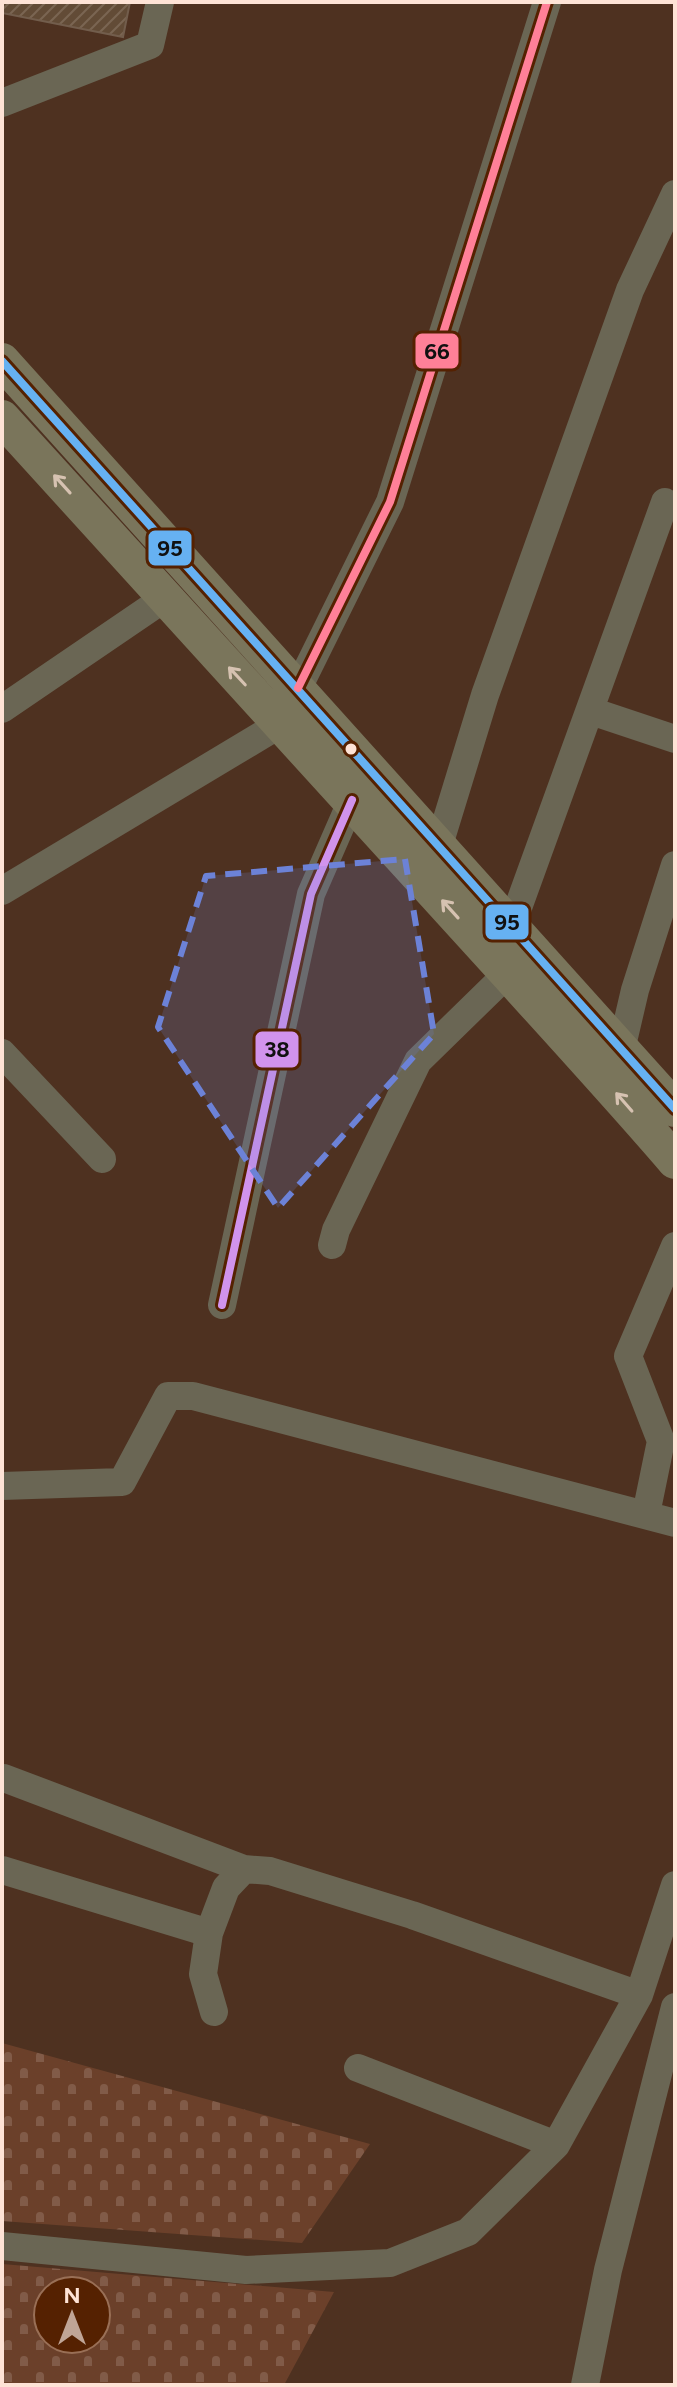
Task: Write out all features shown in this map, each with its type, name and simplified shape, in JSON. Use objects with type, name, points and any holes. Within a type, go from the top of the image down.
[{"type":"main road","points":[[2,361],[675,1109]]},
{"type":"main road","points":[[2,418],[352,800],[675,1161]]},
{"type":"street","points":[[2,103],[150,45],[160,2]]},
{"type":"street","points":[[298,688],[390,502],[547,2]]},
{"type":"street","points":[[439,845],[485,695],[630,290],[675,194]]},
{"type":"street","points":[[511,927],[665,502]]},
{"type":"street","points":[[2,709],[165,598]]},
{"type":"street","points":[[591,711],[675,739]]},
{"type":"street","points":[[2,891],[282,723]]},
{"type":"street","points":[[222,1305],[311,894],[352,800]]},
{"type":"street","points":[[621,1050],[635,990],[675,865]]},
{"type":"street","points":[[332,1245],[336,1230],[418,1061],[507,974]]},
{"type":"street","points":[[2,1053],[102,1159]]},
{"type":"street","points":[[646,1514],[661,1441],[628,1356],[675,1246]]},
{"type":"street","points":[[2,1486],[122,1482],[168,1396],[193,1396],[675,1523]]},
{"type":"street","points":[[4,1778],[244,1869],[270,1871],[412,1915],[639,1995]]},
{"type":"street","points":[[214,2012],[203,1974],[209,1933],[226,1888],[244,1869]]},
{"type":"street","points":[[2,1870],[209,1933]]},
{"type":"street","points":[[2,2246],[246,2270],[390,2263],[468,2232],[556,2145],[639,1995],[675,1885]]},
{"type":"street","points":[[585,2385],[608,2270],[675,2007]]},
{"type":"street","points":[[358,2068],[556,2145]]},
{"type":"highlighted area","points":[[405,859],[434,1034],[278,1208],[158,1027],[206,876]]},
{"type":"green space","points":[[2,2043],[370,2144],[302,2243],[2,2221]]},
{"type":"green space","points":[[2,2264],[334,2292],[284,2385],[2,2385]]},
{"type":"building","points":[[3,2],[130,2],[123,37],[2,13]]},
{"type":"transit line","name":"66","points":[[298,688],[390,502],[547,2]]},
{"type":"transit line","name":"95","points":[[2,361],[675,1109]]},
{"type":"transit line","name":"38","points":[[222,1305],[311,894],[352,800]]}]
